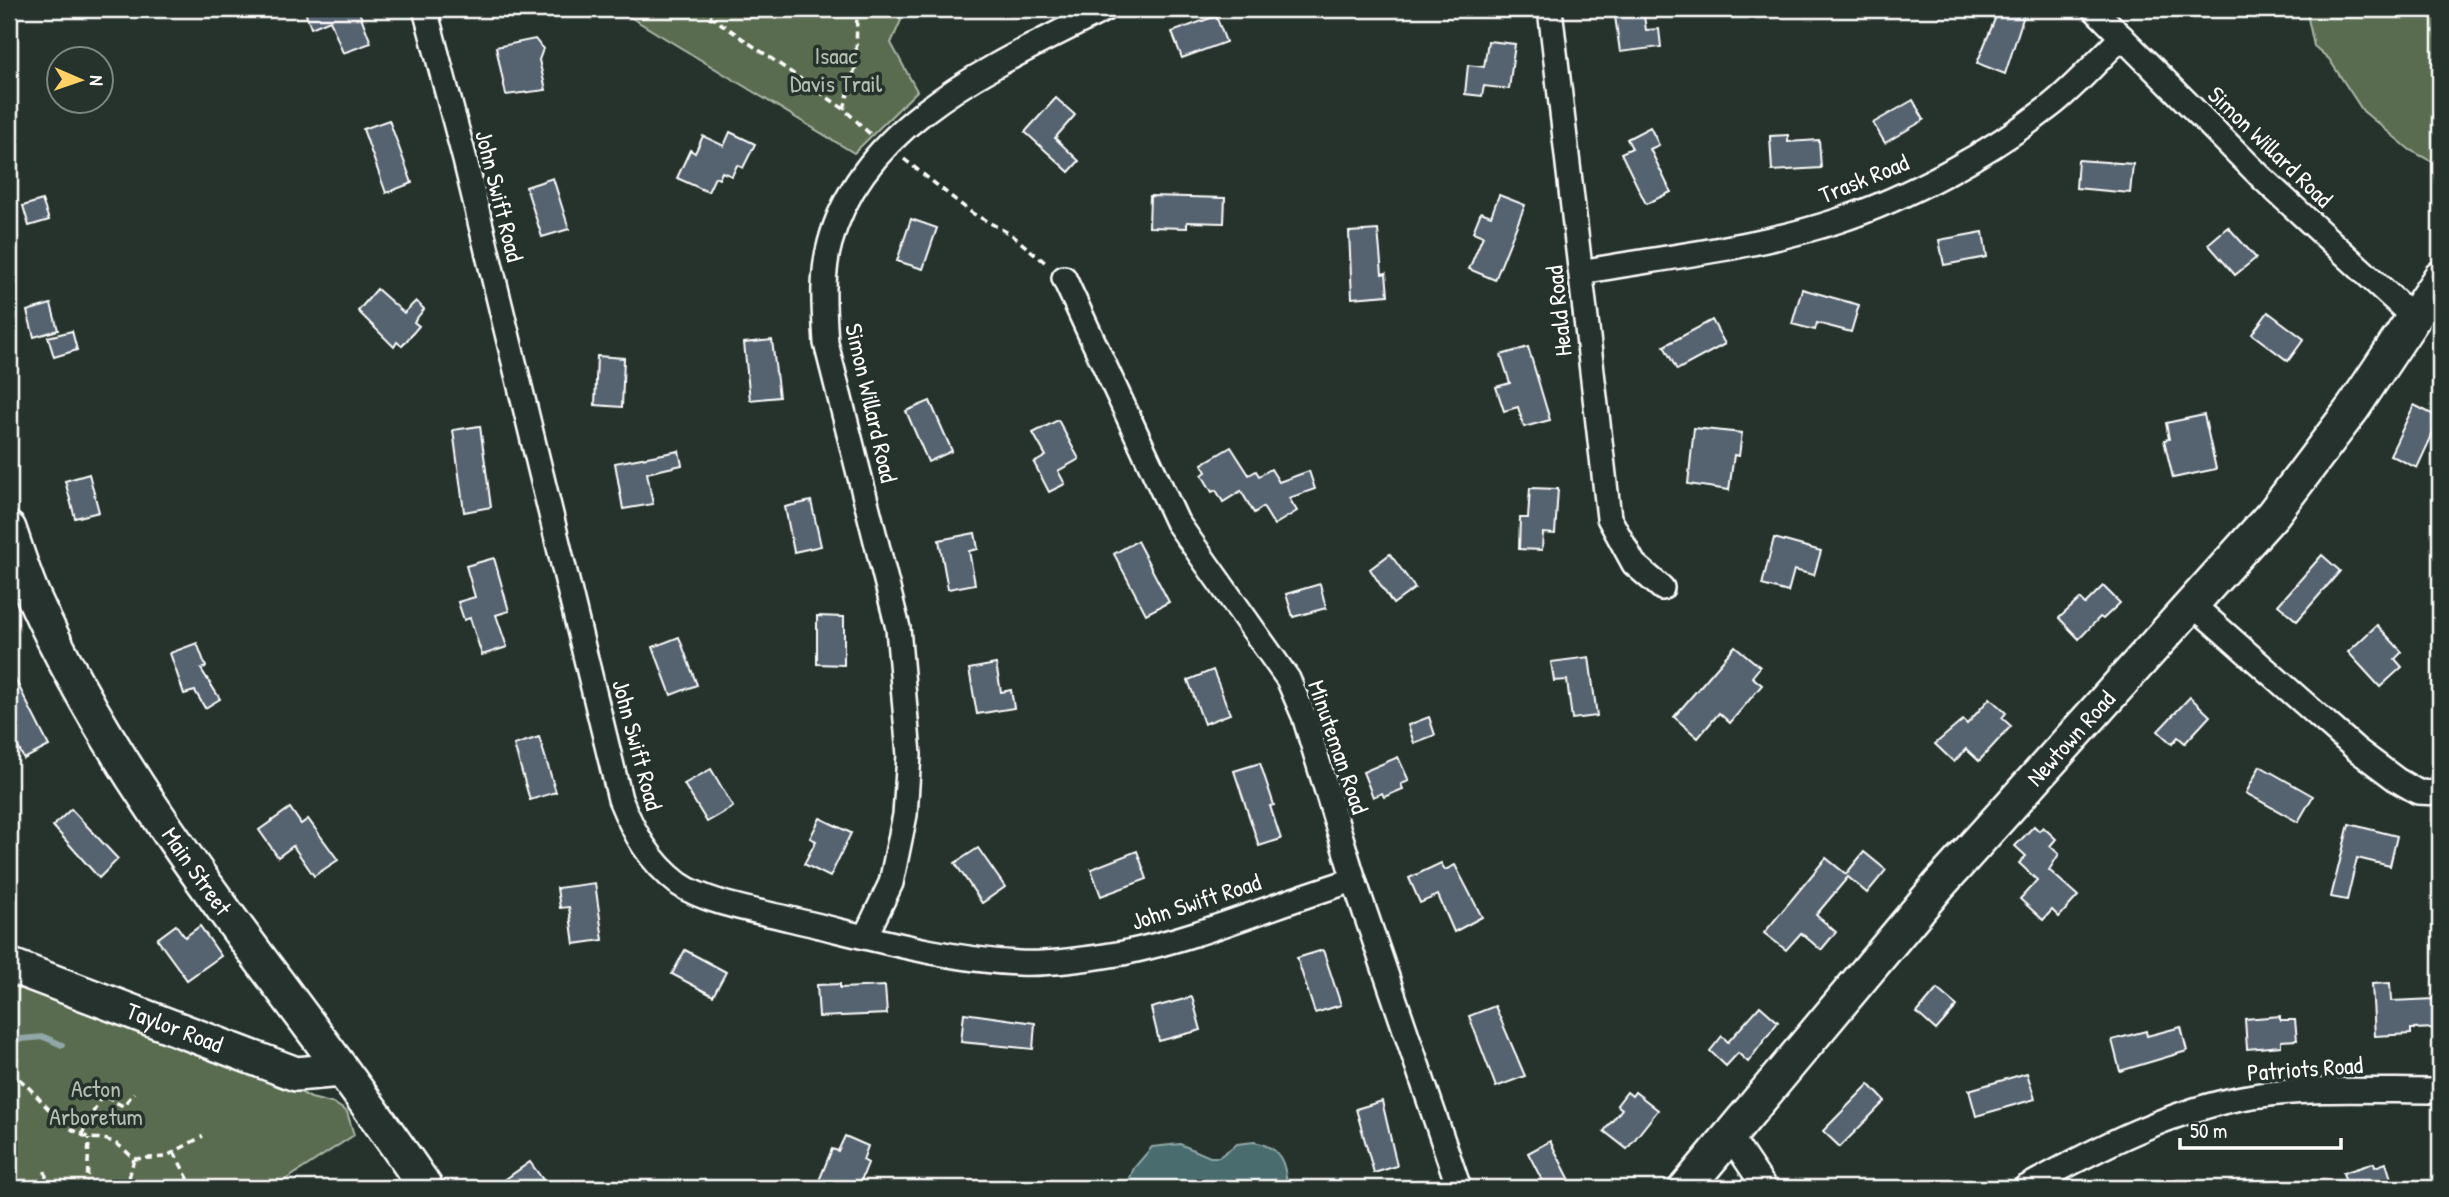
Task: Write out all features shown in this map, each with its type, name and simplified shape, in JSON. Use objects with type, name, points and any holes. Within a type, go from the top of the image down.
[{"type":"street","name":"John Swift Road","points":[[425,9],[465,160],[620,799],[636,839],[657,865],[682,886],[730,904],[925,951],[1019,963],[1120,953],[1188,937],[1283,901],[1354,880]]},
{"type":"street","name":"Simon Willard Road","points":[[865,937],[891,883],[905,815],[908,743],[898,628],[826,343],[823,305],[829,243],[845,200],[884,147],[906,126],[943,99],[1105,9]]},
{"type":"street","name":"Heald Road","points":[[1550,9],[1609,518],[1634,564],[1662,588]]},
{"type":"street","name":"Simon Willard Road","points":[[2094,9],[2262,178],[2414,317]]},
{"type":"street","name":"Trask Road","points":[[1581,272],[1787,235],[1839,220],[1904,193],[1984,150],[2049,107],[2122,37]]},
{"type":"street","name":"Minuteman Road","points":[[1064,278],[1177,522],[1288,678],[1304,716],[1354,880],[1459,1188]]},
{"type":"street","name":"Newtown Road","points":[[1686,1188],[1939,885],[2273,514],[2353,408],[2440,278]]},
{"type":"street","name":"Main Street","points":[[9,528],[34,597],[94,715],[212,892],[426,1188]]},
{"type":"street","points":[[2193,605],[2357,750],[2418,792],[2440,793]]},
{"type":"street","name":"Taylor Road","points":[[9,965],[296,1074],[342,1070]]},
{"type":"street","name":"Patriots Road","points":[[2025,1188],[2083,1156],[2159,1122],[2249,1097],[2290,1093],[2440,1091]]},
{"type":"street","points":[[1730,1136],[1765,1188]]},
{"type":"path","points":[[700,9],[844,109],[884,147],[921,170],[972,213],[1012,235],[1064,278]]},
{"type":"path","points":[[844,109],[856,64],[857,9]]},
{"type":"path","points":[[9,1072],[28,1083],[51,1114],[89,1138],[114,1142],[134,1159],[165,1157],[203,1136]]},
{"type":"path","points":[[82,1134],[102,1095],[123,1106],[134,1093]]},
{"type":"path","points":[[87,1188],[89,1138]]},
{"type":"path","points":[[174,1152],[193,1188]]},
{"type":"path","points":[[130,1188],[129,1178],[134,1159]]},
{"type":"path","points":[[45,1171],[48,1188]]},
{"type":"green space","name":"Isaac Davis Trail","points":[[617,9],[906,9],[891,43],[917,91],[854,153]]},
{"type":"green space","points":[[2306,9],[2440,9],[2440,166],[2410,150],[2363,111],[2329,59],[2314,46]]},
{"type":"green space","name":"Acton Arboretum","points":[[9,978],[291,1087],[311,1098],[335,1104],[347,1112],[354,1135],[273,1188],[9,1188]]},
{"type":"water","points":[[1254,1142],[1276,1152],[1283,1164],[1287,1188],[1126,1188],[1134,1168],[1152,1147],[1180,1144],[1210,1157],[1219,1157],[1237,1144]]},
{"type":"building","points":[[304,9],[358,9],[371,43],[343,53],[330,20],[311,28]]},
{"type":"building","points":[[1614,9],[1643,9],[1646,30],[1659,29],[1661,47],[1620,52]]},
{"type":"building","points":[[1999,9],[2026,9],[2005,74],[1977,63]]},
{"type":"building","points":[[1216,16],[1226,42],[1182,58],[1172,32]]},
{"type":"building","points":[[535,39],[543,49],[539,60],[546,90],[506,95],[496,47]]},
{"type":"building","points":[[1488,41],[1515,44],[1509,89],[1484,86],[1482,96],[1465,94],[1468,65],[1484,67]]},
{"type":"building","points":[[1056,98],[1075,115],[1055,138],[1079,161],[1069,172],[1025,132]]},
{"type":"building","points":[[1913,100],[1924,120],[1885,143],[1873,123]]},
{"type":"building","points":[[389,120],[412,183],[386,193],[363,129]]},
{"type":"building","points":[[1650,127],[1659,145],[1650,149],[1671,192],[1646,204],[1621,153],[1632,148],[1627,139]]},
{"type":"building","points":[[730,132],[755,144],[743,168],[737,165],[732,176],[722,172],[719,179],[715,177],[708,192],[677,178],[690,150],[695,153],[703,136],[724,146]]},
{"type":"building","points":[[1788,135],[1788,142],[1819,140],[1821,168],[1772,171],[1770,136]]},
{"type":"building","points":[[2078,160],[2133,164],[2130,193],[2076,188]]},
{"type":"building","points":[[553,178],[569,229],[542,237],[526,187]]},
{"type":"building","points":[[1499,195],[1525,205],[1495,280],[1469,269],[1483,236],[1473,232],[1481,212],[1491,216]]},
{"type":"building","points":[[1150,196],[1225,198],[1224,223],[1187,222],[1187,228],[1149,227]]},
{"type":"building","points":[[42,200],[49,220],[29,226],[23,206]]},
{"type":"building","points":[[911,219],[937,228],[923,269],[897,261]]},
{"type":"building","points":[[2228,227],[2256,258],[2235,275],[2208,244]]},
{"type":"building","points":[[1378,230],[1382,274],[1386,273],[1388,295],[1352,298],[1349,232]]},
{"type":"building","points":[[1983,232],[1987,257],[1944,265],[1939,240]]},
{"type":"building","points":[[377,289],[404,313],[416,301],[424,309],[414,322],[419,326],[402,346],[397,342],[394,347],[358,311]]},
{"type":"building","points":[[1802,289],[1859,305],[1851,332],[1817,323],[1815,330],[1792,324]]},
{"type":"building","points":[[51,304],[58,330],[34,337],[27,311]]},
{"type":"building","points":[[2268,312],[2304,339],[2288,361],[2252,334]]},
{"type":"building","points":[[1712,320],[1725,344],[1677,370],[1664,346]]},
{"type":"building","points":[[72,331],[77,350],[54,357],[48,337]]},
{"type":"building","points":[[772,340],[779,397],[750,400],[744,343]]},
{"type":"building","points":[[1528,347],[1550,420],[1524,427],[1518,407],[1504,411],[1496,387],[1510,383],[1501,355]]},
{"type":"building","points":[[597,356],[624,358],[622,407],[595,405]]},
{"type":"building","points":[[930,401],[952,451],[928,462],[906,411]]},
{"type":"building","points":[[2414,405],[2440,418],[2417,468],[2390,455]]},
{"type":"building","points":[[2204,415],[2216,469],[2173,478],[2164,440],[2169,439],[2166,423]]},
{"type":"building","points":[[1058,420],[1079,459],[1058,471],[1065,484],[1049,492],[1034,463],[1046,456],[1033,433]]},
{"type":"building","points":[[480,426],[491,507],[464,512],[453,430]]},
{"type":"building","points":[[1694,428],[1742,433],[1739,456],[1734,455],[1729,490],[1688,484]]},
{"type":"building","points":[[1231,447],[1249,475],[1256,471],[1259,476],[1271,469],[1279,482],[1309,471],[1315,489],[1289,498],[1297,511],[1274,525],[1263,507],[1254,513],[1241,491],[1223,502],[1216,490],[1212,492],[1202,475],[1206,472],[1202,464]]},
{"type":"building","points":[[679,451],[682,465],[647,473],[653,504],[623,509],[615,463]]},
{"type":"building","points":[[89,474],[99,512],[75,518],[65,481]]},
{"type":"building","points":[[1530,488],[1558,489],[1555,534],[1543,533],[1542,550],[1519,549],[1520,518],[1528,518]]},
{"type":"building","points":[[811,501],[821,546],[794,552],[785,507]]},
{"type":"building","points":[[975,533],[978,549],[969,551],[975,584],[948,589],[939,540]]},
{"type":"building","points":[[1774,538],[1821,551],[1814,575],[1794,570],[1788,592],[1762,585]]},
{"type":"building","points":[[1137,541],[1169,602],[1146,614],[1114,554]]},
{"type":"building","points":[[1390,554],[1415,588],[1393,604],[1370,569]]},
{"type":"building","points":[[2322,555],[2340,571],[2297,621],[2278,605]]},
{"type":"building","points":[[494,558],[509,611],[496,615],[507,647],[482,655],[470,618],[464,620],[458,602],[475,597],[466,566]]},
{"type":"building","points":[[1320,584],[1326,608],[1293,617],[1286,594]]},
{"type":"building","points":[[2103,586],[2120,603],[2103,619],[2100,617],[2079,639],[2059,618],[2080,599],[2085,604]]},
{"type":"building","points":[[817,616],[844,617],[844,665],[817,664]]},
{"type":"building","points":[[2377,625],[2402,652],[2395,659],[2402,667],[2380,687],[2348,652]]},
{"type":"building","points":[[679,637],[697,685],[671,695],[653,647]]},
{"type":"building","points":[[197,643],[206,667],[201,669],[220,699],[205,708],[195,691],[184,694],[170,653]]},
{"type":"building","points":[[1735,646],[1760,667],[1752,677],[1762,685],[1730,723],[1719,713],[1698,738],[1674,717]]},
{"type":"building","points":[[1589,657],[1597,716],[1572,719],[1567,680],[1554,681],[1551,662]]},
{"type":"building","points":[[996,664],[1001,692],[1011,690],[1014,708],[977,714],[969,669]]},
{"type":"building","points":[[9,667],[49,746],[24,759],[9,729]]},
{"type":"building","points":[[1213,670],[1230,714],[1204,724],[1188,680]]},
{"type":"building","points":[[2190,697],[2210,716],[2185,743],[2178,737],[2172,744],[2158,731]]},
{"type":"building","points":[[1990,698],[2006,713],[2002,718],[2011,726],[1979,761],[1966,749],[1954,762],[1935,744],[1963,720],[1967,724]]},
{"type":"building","points":[[1429,717],[1435,735],[1414,743],[1408,725]]},
{"type":"building","points":[[539,737],[556,792],[530,800],[514,745]]},
{"type":"building","points":[[1398,757],[1409,781],[1401,784],[1403,789],[1384,797],[1382,793],[1373,797],[1363,772]]},
{"type":"building","points":[[1260,763],[1274,805],[1270,806],[1281,839],[1259,846],[1234,771]]},
{"type":"building","points":[[2260,766],[2313,796],[2298,822],[2246,793]]},
{"type":"building","points":[[711,769],[733,807],[707,822],[684,784]]},
{"type":"building","points":[[290,808],[301,824],[308,819],[338,860],[314,876],[293,846],[278,857],[259,830]]},
{"type":"building","points":[[71,809],[118,859],[99,878],[53,826]]},
{"type":"building","points":[[820,818],[851,833],[830,877],[804,864],[816,841],[810,838]]},
{"type":"building","points":[[2349,824],[2397,836],[2390,866],[2357,858],[2347,900],[2331,897]]},
{"type":"building","points":[[2034,826],[2039,831],[2043,827],[2056,839],[2050,846],[2059,854],[2049,870],[2078,896],[2059,917],[2052,910],[2043,920],[2020,899],[2037,880],[2019,863],[2026,856],[2015,846]]},
{"type":"building","points":[[978,848],[1005,887],[982,903],[955,863]]},
{"type":"building","points":[[1137,851],[1147,879],[1101,896],[1091,869]]},
{"type":"building","points":[[1864,852],[1886,870],[1867,893],[1848,877],[1816,915],[1836,932],[1821,950],[1801,933],[1786,950],[1764,933],[1826,858],[1846,874]]},
{"type":"building","points":[[1441,863],[1445,870],[1455,865],[1482,917],[1454,932],[1438,895],[1420,903],[1409,878]]},
{"type":"building","points":[[595,883],[603,940],[574,944],[569,907],[560,908],[557,888]]},
{"type":"building","points":[[176,925],[185,937],[200,926],[221,956],[187,980],[157,939]]},
{"type":"building","points":[[685,950],[726,972],[713,996],[672,974]]},
{"type":"building","points":[[1323,950],[1341,1005],[1315,1013],[1297,958]]},
{"type":"building","points":[[2390,983],[2391,1001],[2435,999],[2437,1028],[2411,1029],[2411,1034],[2375,1036],[2372,984]]},
{"type":"building","points":[[840,984],[840,988],[885,986],[887,1014],[819,1017],[817,985]]},
{"type":"building","points":[[1937,989],[1957,1006],[1936,1030],[1917,1013]]},
{"type":"building","points":[[1192,997],[1201,1030],[1159,1041],[1151,1008]]},
{"type":"building","points":[[1495,1006],[1525,1076],[1496,1087],[1469,1016]]},
{"type":"building","points":[[1760,1006],[1778,1022],[1748,1062],[1738,1053],[1726,1066],[1710,1051],[1722,1036],[1728,1042]]},
{"type":"building","points":[[964,1013],[1035,1023],[1033,1049],[961,1042]]},
{"type":"building","points":[[2280,1016],[2280,1020],[2295,1020],[2297,1040],[2281,1041],[2281,1046],[2247,1049],[2245,1019]]},
{"type":"building","points":[[2181,1027],[2187,1051],[2120,1071],[2112,1040],[2146,1031],[2147,1036]]},
{"type":"building","points":[[2027,1073],[2035,1099],[1976,1116],[1969,1090]]},
{"type":"building","points":[[1869,1084],[1885,1101],[1840,1147],[1823,1131]]},
{"type":"building","points":[[1627,1092],[1632,1096],[1635,1092],[1658,1110],[1627,1149],[1604,1131],[1622,1109],[1617,1105]]},
{"type":"building","points":[[1382,1101],[1397,1166],[1374,1173],[1356,1109]]},
{"type":"building","points":[[845,1136],[868,1146],[863,1160],[868,1163],[858,1188],[816,1188],[832,1149],[838,1151]]},
{"type":"building","points":[[1550,1141],[1574,1188],[1546,1188],[1528,1153]]},
{"type":"building","points":[[530,1162],[549,1188],[493,1188]]},
{"type":"building","points":[[2374,1163],[2375,1167],[2386,1163],[2394,1188],[2348,1188],[2343,1173]]},
{"type":"waterway","points":[[9,1040],[44,1037],[62,1045]]}]
